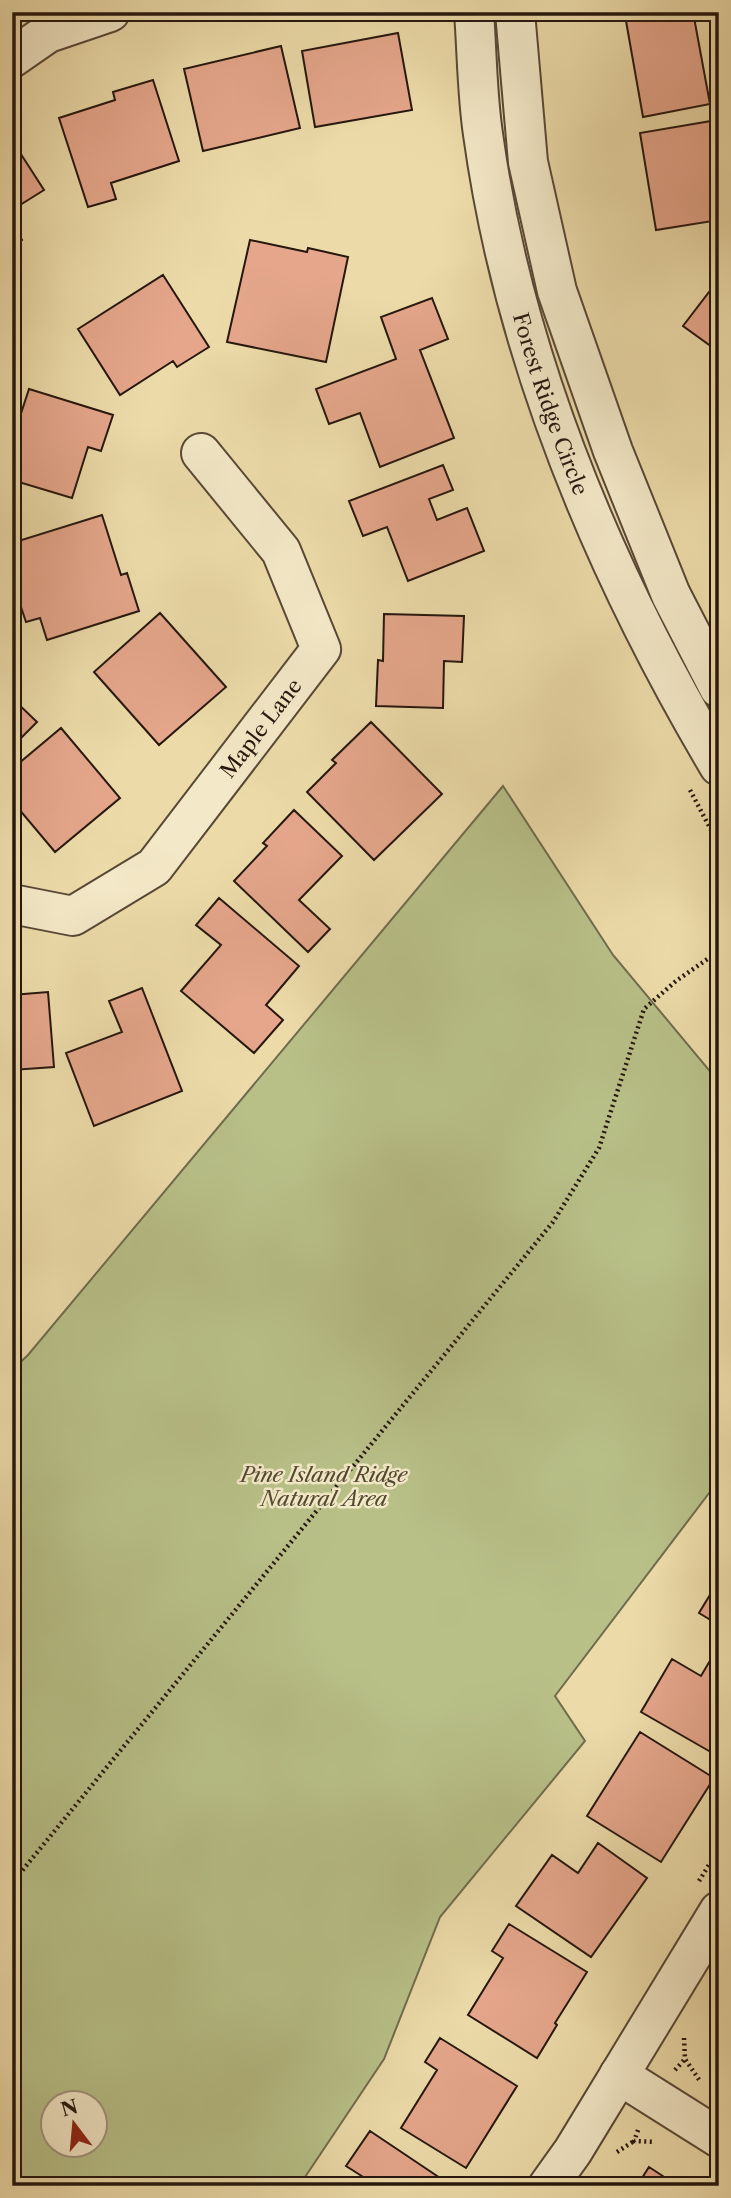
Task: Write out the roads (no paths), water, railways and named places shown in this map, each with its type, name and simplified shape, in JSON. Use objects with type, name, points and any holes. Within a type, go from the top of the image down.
[{"type":"street","points":[[12,58],[48,33],[110,12]]},
{"type":"street","name":"Forest Ridge Circle","points":[[474,12],[482,133],[520,312],[546,394],[572,470],[628,598],[679,700],[719,766]]},
{"type":"street","name":"Forest Ridge Circle","points":[[516,12],[528,162],[557,291],[613,451],[667,583],[705,665],[719,688]]},
{"type":"street","name":"Maple Lane","points":[[12,904],[73,916],[154,867],[321,649],[281,551],[201,453]]},
{"type":"street","points":[[548,2186],[573,2151],[719,1911]]},
{"type":"street","points":[[619,2076],[719,2138]]},
{"type":"park label","name":"Pine Island Ridge Natural Area","points":[[324,1486]]}]
